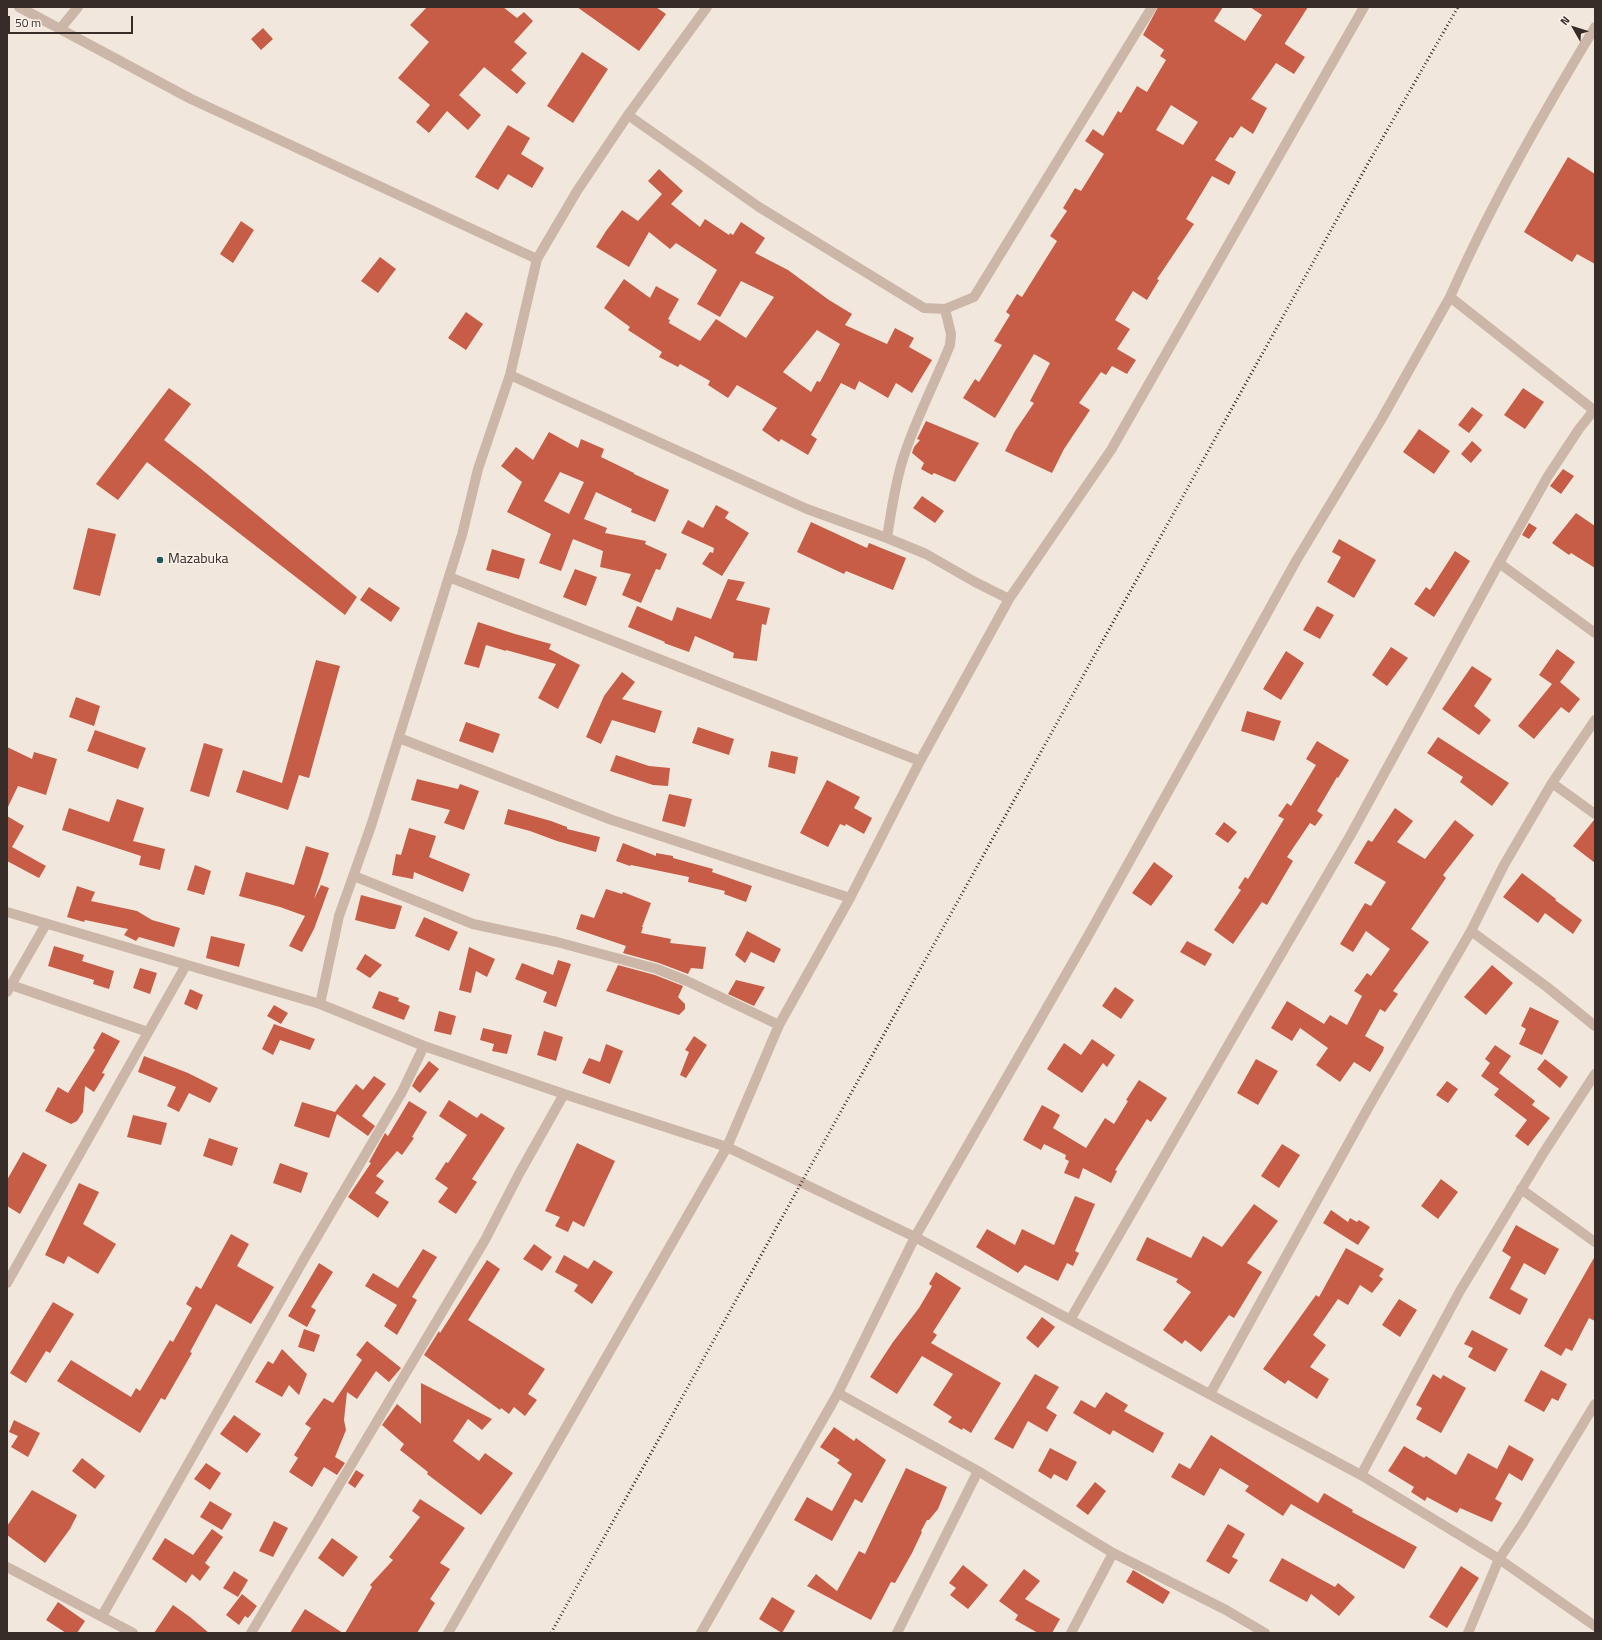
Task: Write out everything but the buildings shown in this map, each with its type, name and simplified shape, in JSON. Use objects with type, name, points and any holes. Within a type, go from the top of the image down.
[{"type":"street","points":[[19,7],[190,99],[537,259]]},
{"type":"street","points":[[60,29],[78,7]]},
{"type":"street","points":[[320,1004],[339,916],[371,826],[399,738],[462,535],[478,470],[510,375],[537,259],[577,191],[628,115],[707,7]]},
{"type":"street","points":[[628,115],[765,211],[924,308],[945,309],[974,297],[1152,7]]},
{"type":"street","points":[[448,1633],[727,1147],[779,1025],[850,898],[920,761],[1010,599],[1111,450],[1364,7]]},
{"type":"street","points":[[701,1633],[838,1393],[915,1237],[1088,936],[1296,560],[1381,420],[1450,297],[1472,248],[1518,158],[1595,27]]},
{"type":"street","points":[[1070,1320],[1354,829],[1548,476],[1578,429],[1594,410],[1450,297]]},
{"type":"street","points":[[887,538],[892,504],[902,461],[911,436],[950,345],[951,334],[945,309]]},
{"type":"street","points":[[510,375],[806,509],[887,538],[926,554],[975,582],[1010,599]]},
{"type":"street","points":[[1499,563],[1595,633]]},
{"type":"street","points":[[449,577],[920,761]]},
{"type":"street","points":[[1210,1394],[1368,1108],[1471,931],[1504,865],[1552,783],[1595,720]]},
{"type":"street","points":[[399,738],[612,820],[850,898]]},
{"type":"street","points":[[1552,783],[1595,814]]},
{"type":"street","points":[[354,876],[473,924],[557,942],[657,969],[687,981],[779,1025]]},
{"type":"street","points":[[7,912],[320,1004],[424,1046],[564,1094],[727,1147],[915,1237],[1361,1475],[1499,1559],[1595,1626]]},
{"type":"street","points":[[46,924],[9,988],[148,1032]]},
{"type":"street","points":[[1471,931],[1595,1026]]},
{"type":"street","points":[[7,1283],[186,965]]},
{"type":"street","points":[[102,1616],[304,1259],[402,1092],[424,1046]]},
{"type":"street","points":[[1361,1475],[1460,1292],[1521,1189],[1595,1074]]},
{"type":"street","points":[[251,1633],[481,1247],[519,1174],[564,1094]]},
{"type":"street","points":[[1521,1189],[1595,1242]]},
{"type":"street","points":[[838,1393],[978,1471],[1113,1553],[1226,1610],[1263,1632]]},
{"type":"street","points":[[1468,1633],[1499,1559],[1524,1523],[1595,1404]]},
{"type":"street","points":[[897,1633],[978,1471]]},
{"type":"street","points":[[1071,1633],[1113,1553]]},
{"type":"street","points":[[7,1567],[133,1633]]},
{"type":"railway","points":[[551,1633],[1370,160],[1458,7]]},
{"type":"place","name":"Mazabuka","points":[[160,560]]}]
